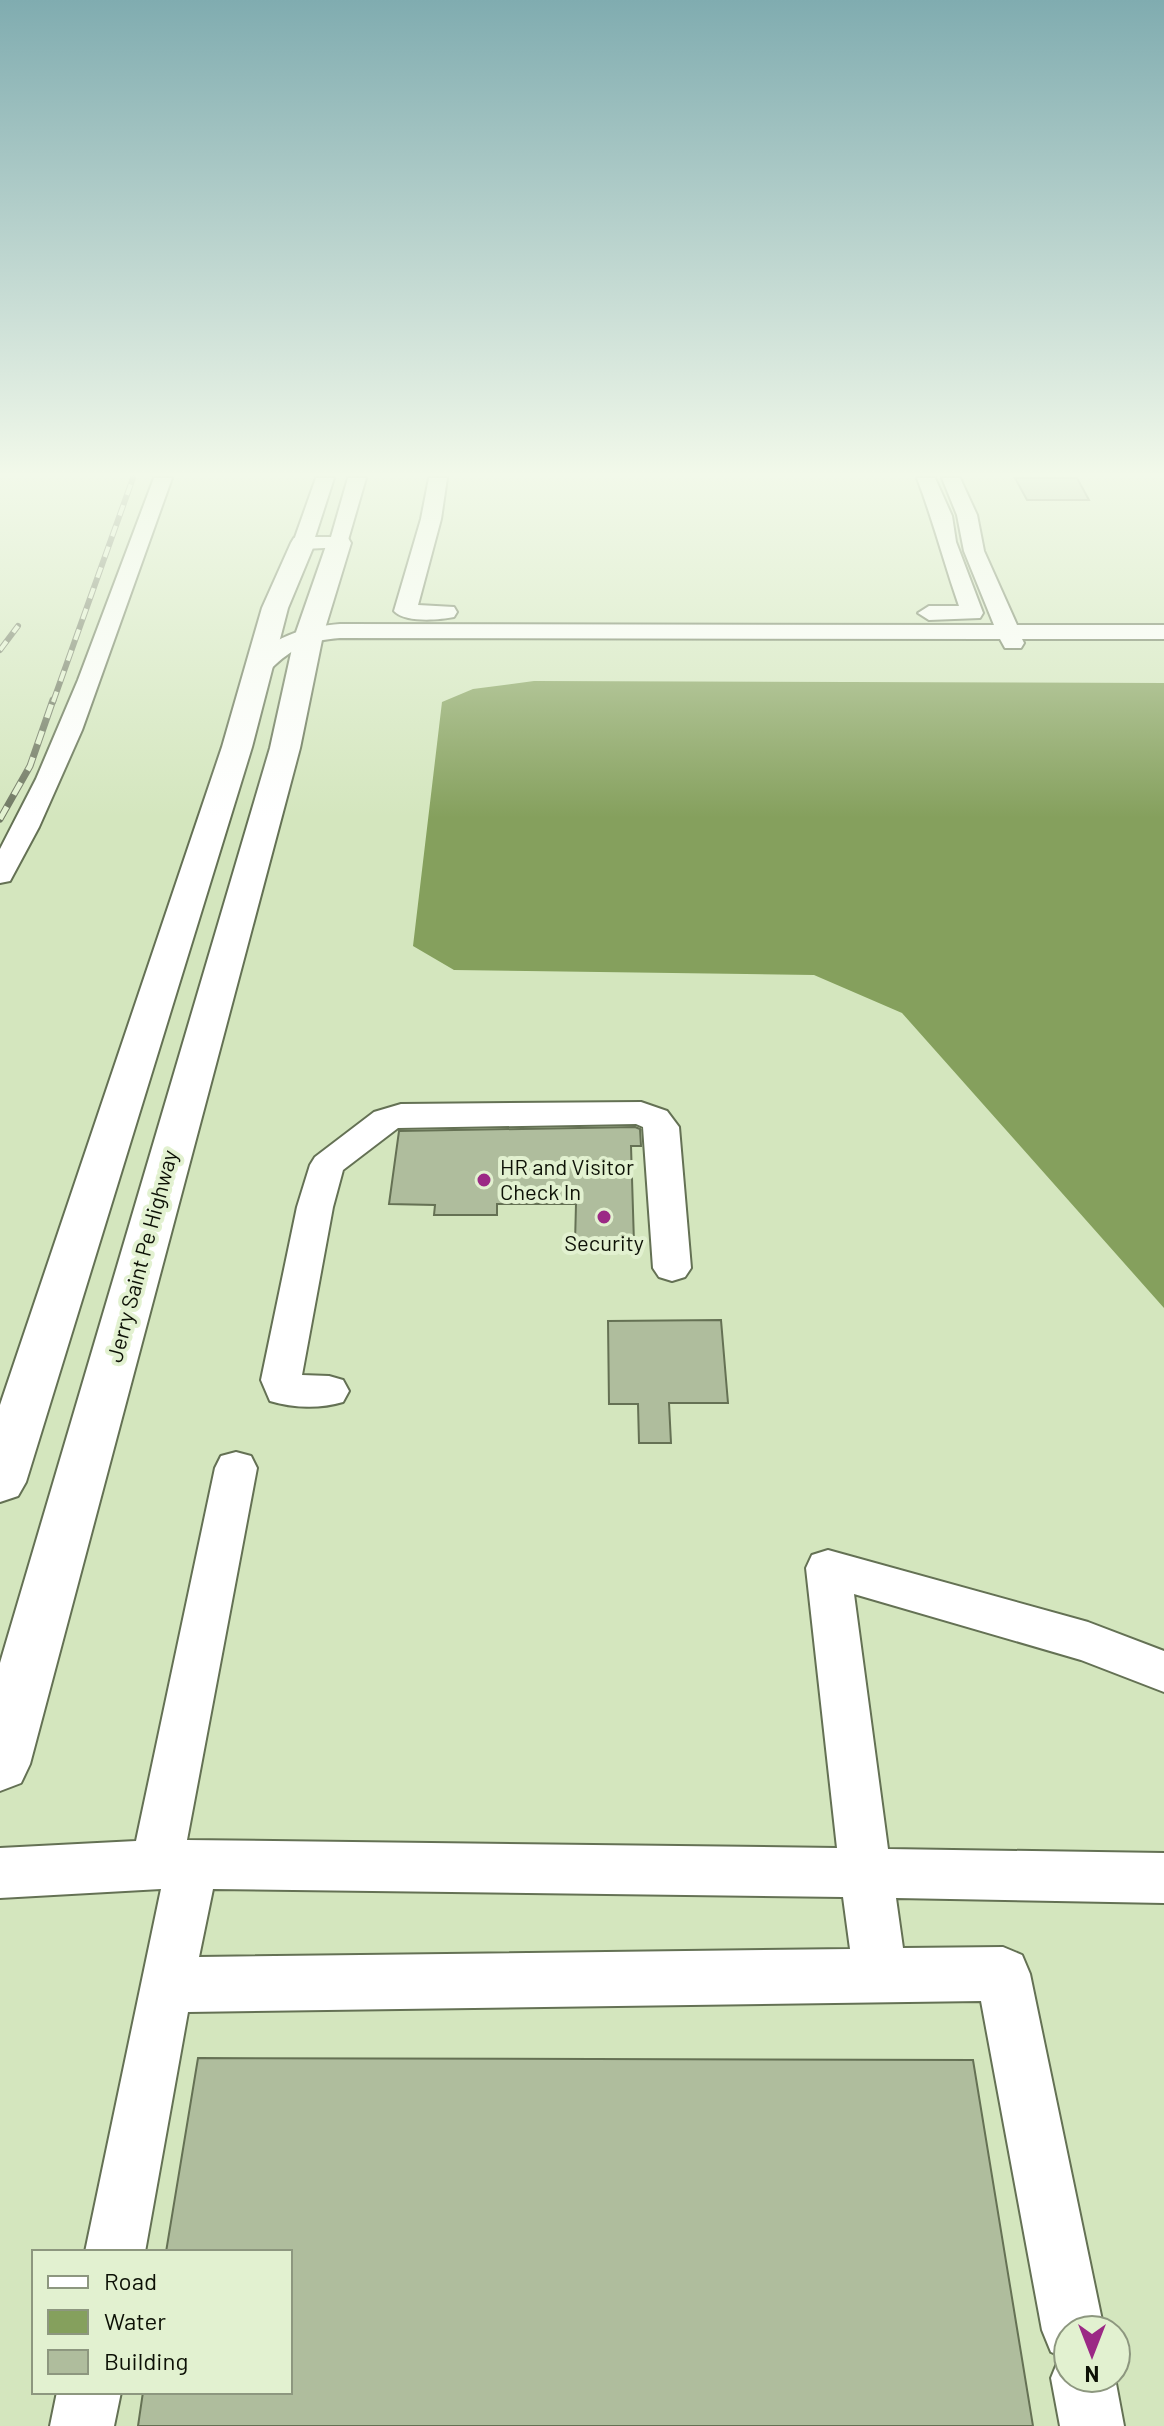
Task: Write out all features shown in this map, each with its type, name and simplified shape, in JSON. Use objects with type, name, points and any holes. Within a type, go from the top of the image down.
[{"type":"main road","points":[[0,1482],[237,747],[280,591]]},
{"type":"main road","name":"Jerry Saint Pe Highway","points":[[0,1764],[285,748],[309,635],[325,593]]},
{"type":"main road","points":[[237,747],[285,748]]},
{"type":"lane","points":[[0,875],[38,805],[69,738],[122,591]]},
{"type":"lane","points":[[411,591],[405,611],[972,613],[964,591]]},
{"type":"lane","points":[[991,591],[1010,637]]},
{"type":"lane","points":[[325,593],[334,601],[331,618],[340,631]]},
{"type":"lane","points":[[447,636],[450,622],[482,612]]},
{"type":"lane","points":[[588,637],[589,622],[644,612]]},
{"type":"lane","points":[[747,637],[745,622],[785,612]]},
{"type":"lane","points":[[890,637],[886,622],[928,613]]},
{"type":"lane","points":[[258,669],[282,645],[309,635],[340,631],[447,636],[588,637],[1010,637],[1164,632]]},
{"type":"lane","points":[[304,668],[329,649],[351,644],[447,636]]},
{"type":"lane","points":[[1010,637],[1164,643]]},
{"type":"lane","points":[[329,1391],[284,1390],[281,1380],[315,1207],[327,1165],[386,1120],[401,1115],[641,1113],[655,1119],[662,1127],[672,1268]]},
{"type":"lane","points":[[115,2250],[166,1985],[175,1864],[236,1468]]},
{"type":"lane","points":[[880,1974],[828,1568],[1088,1642],[1164,1672]]},
{"type":"lane","points":[[0,1873],[175,1864],[1164,1878]]},
{"type":"lane","points":[[166,1985],[1003,1974],[1070,2314]]},
{"type":"lane","points":[[82,2426],[89,2394]]},
{"type":"lane","points":[[1086,2394],[1092,2426]]},
{"type":"shaded area","points":[[0,591],[1164,591],[1164,2426],[0,2426]]},
{"type":"water","points":[[534,681],[1164,683],[1164,1308],[902,1013],[814,975],[454,970],[413,946],[442,702],[473,689]]},
{"type":"building","name":"HR and Visitor Check In","points":[[640,1129],[641,1146],[631,1146],[634,1243],[575,1243],[576,1204],[497,1204],[497,1215],[434,1215],[435,1205],[389,1204],[399,1131]]},
{"type":"building","points":[[721,1320],[728,1403],[669,1403],[671,1443],[639,1443],[638,1404],[609,1404],[608,1321]]},
{"type":"building","points":[[198,2058],[973,2060],[1033,2426],[138,2426],[143,2394],[292,2394],[292,2250],[166,2250]]},
{"type":"railway","points":[[53,702],[93,591]]},
{"type":"railway","points":[[0,650],[18,626]]},
{"type":"railway","points":[[0,819],[30,766],[53,700]]},
{"type":"place","name":"HR and Visitor Check In","points":[[484,1180]]},
{"type":"place","name":"Security","points":[[604,1217]]}]
